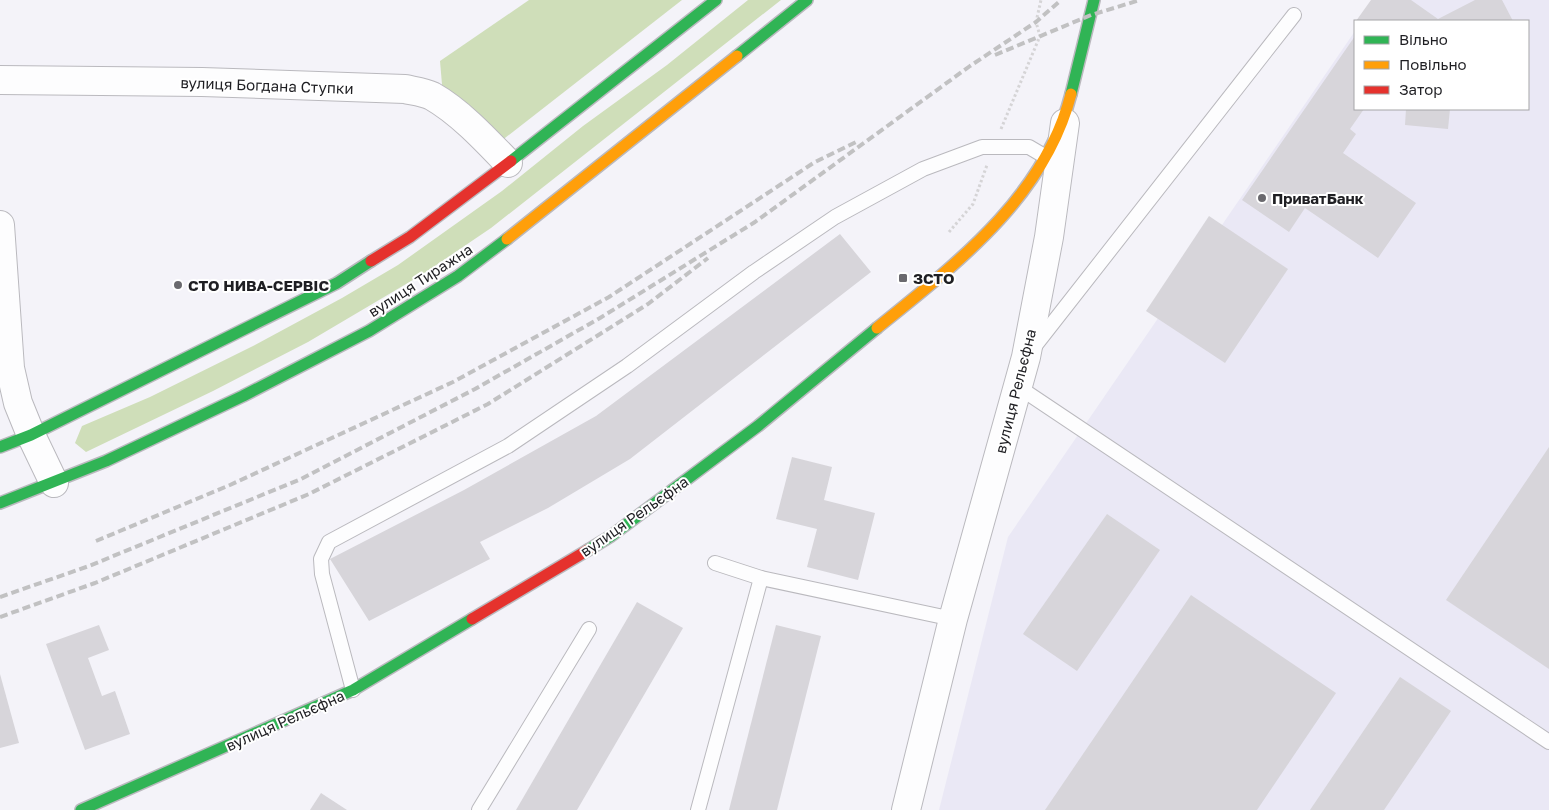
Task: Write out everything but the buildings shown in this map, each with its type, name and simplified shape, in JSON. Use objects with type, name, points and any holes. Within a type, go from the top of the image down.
[{"type":"main road","points":[[0,447],[31,435],[337,283],[410,237],[508,163],[716,0]]},
{"type":"main road","name":"вулиця Тиражна","points":[[0,503],[106,461],[251,392],[368,331],[458,276],[558,199],[807,0]]},
{"type":"main road","name":"вулиця Рельєфна","points":[[81,810],[354,690],[611,536],[758,426],[970,251],[1011,207],[1046,157],[1066,112],[1094,0]]},
{"type":"street","name":"вулиця Богдана Ступки","points":[[0,80],[202,82],[405,89],[430,95],[472,128],[508,163]]},
{"type":"street","name":"вулиця Рельєфна","points":[[906,810],[953,619],[1026,358],[1050,237],[1066,112]]},
{"type":"street","points":[[0,225],[10,368],[18,403],[54,483]]},
{"type":"lane","points":[[1026,358],[1294,15]]},
{"type":"lane","points":[[354,690],[322,574],[321,560],[329,542],[508,446],[627,366],[754,272],[827,223],[923,169],[982,148],[1029,147],[1046,157]]},
{"type":"lane","points":[[1018,386],[1549,742]]},
{"type":"lane","points":[[715,563],[761,578],[953,619]]},
{"type":"lane","points":[[698,810],[761,578]]},
{"type":"lane","points":[[479,810],[589,629]]},
{"type":"shaded area","points":[[1376,0],[1549,0],[1549,810],[939,810],[1008,537],[1354,32],[1354,110],[1529,110],[1529,20],[1363,20]]},
{"type":"green space","points":[[529,0],[682,0],[496,145],[443,96],[440,61]]},
{"type":"green space","points":[[748,0],[781,0],[491,228],[423,274],[308,342],[213,391],[86,452],[75,443],[82,426],[150,397],[253,346],[398,265],[502,191],[583,126],[667,65]]},
{"type":"railway","points":[[0,597],[89,566],[301,479],[475,389],[600,318],[755,222],[970,66],[1036,22],[1061,0]]},
{"type":"railway","points":[[995,55],[1091,15],[1140,0]]},
{"type":"railway","points":[[96,541],[230,485],[453,382],[609,297],[815,162],[858,141]]},
{"type":"railway","points":[[0,617],[95,583],[309,494],[488,404],[648,304],[708,258]]},
{"type":"traffic: fast","points":[[511,161],[716,0]]},
{"type":"traffic: fast","points":[[737,56],[807,0]]},
{"type":"traffic: fast","points":[[1071,94],[1094,0]]},
{"type":"traffic: fast","points":[[0,503],[106,461],[243,396],[369,331],[458,276],[507,239]]},
{"type":"traffic: fast","points":[[0,447],[31,435],[337,283],[371,261]]},
{"type":"traffic: fast","points":[[588,550],[611,536],[758,426],[877,328]]},
{"type":"traffic: fast","points":[[81,810],[353,690],[472,619]]},
{"type":"traffic: slow","points":[[507,239],[737,56]]},
{"type":"traffic: slow","points":[[877,328],[966,253],[994,226],[1019,196],[1041,165],[1058,131],[1071,94]]},
{"type":"traffic: jam","points":[[371,261],[410,237],[511,161]]},
{"type":"traffic: jam","points":[[472,619],[588,550]]},
{"type":"place","name":"ПриватБанк","points":[[1262,198]]},
{"type":"place","name":"ЗСТО","points":[[903,278]]},
{"type":"place","name":"СТО НИВА-СЕРВІС","points":[[178,285]]}]
